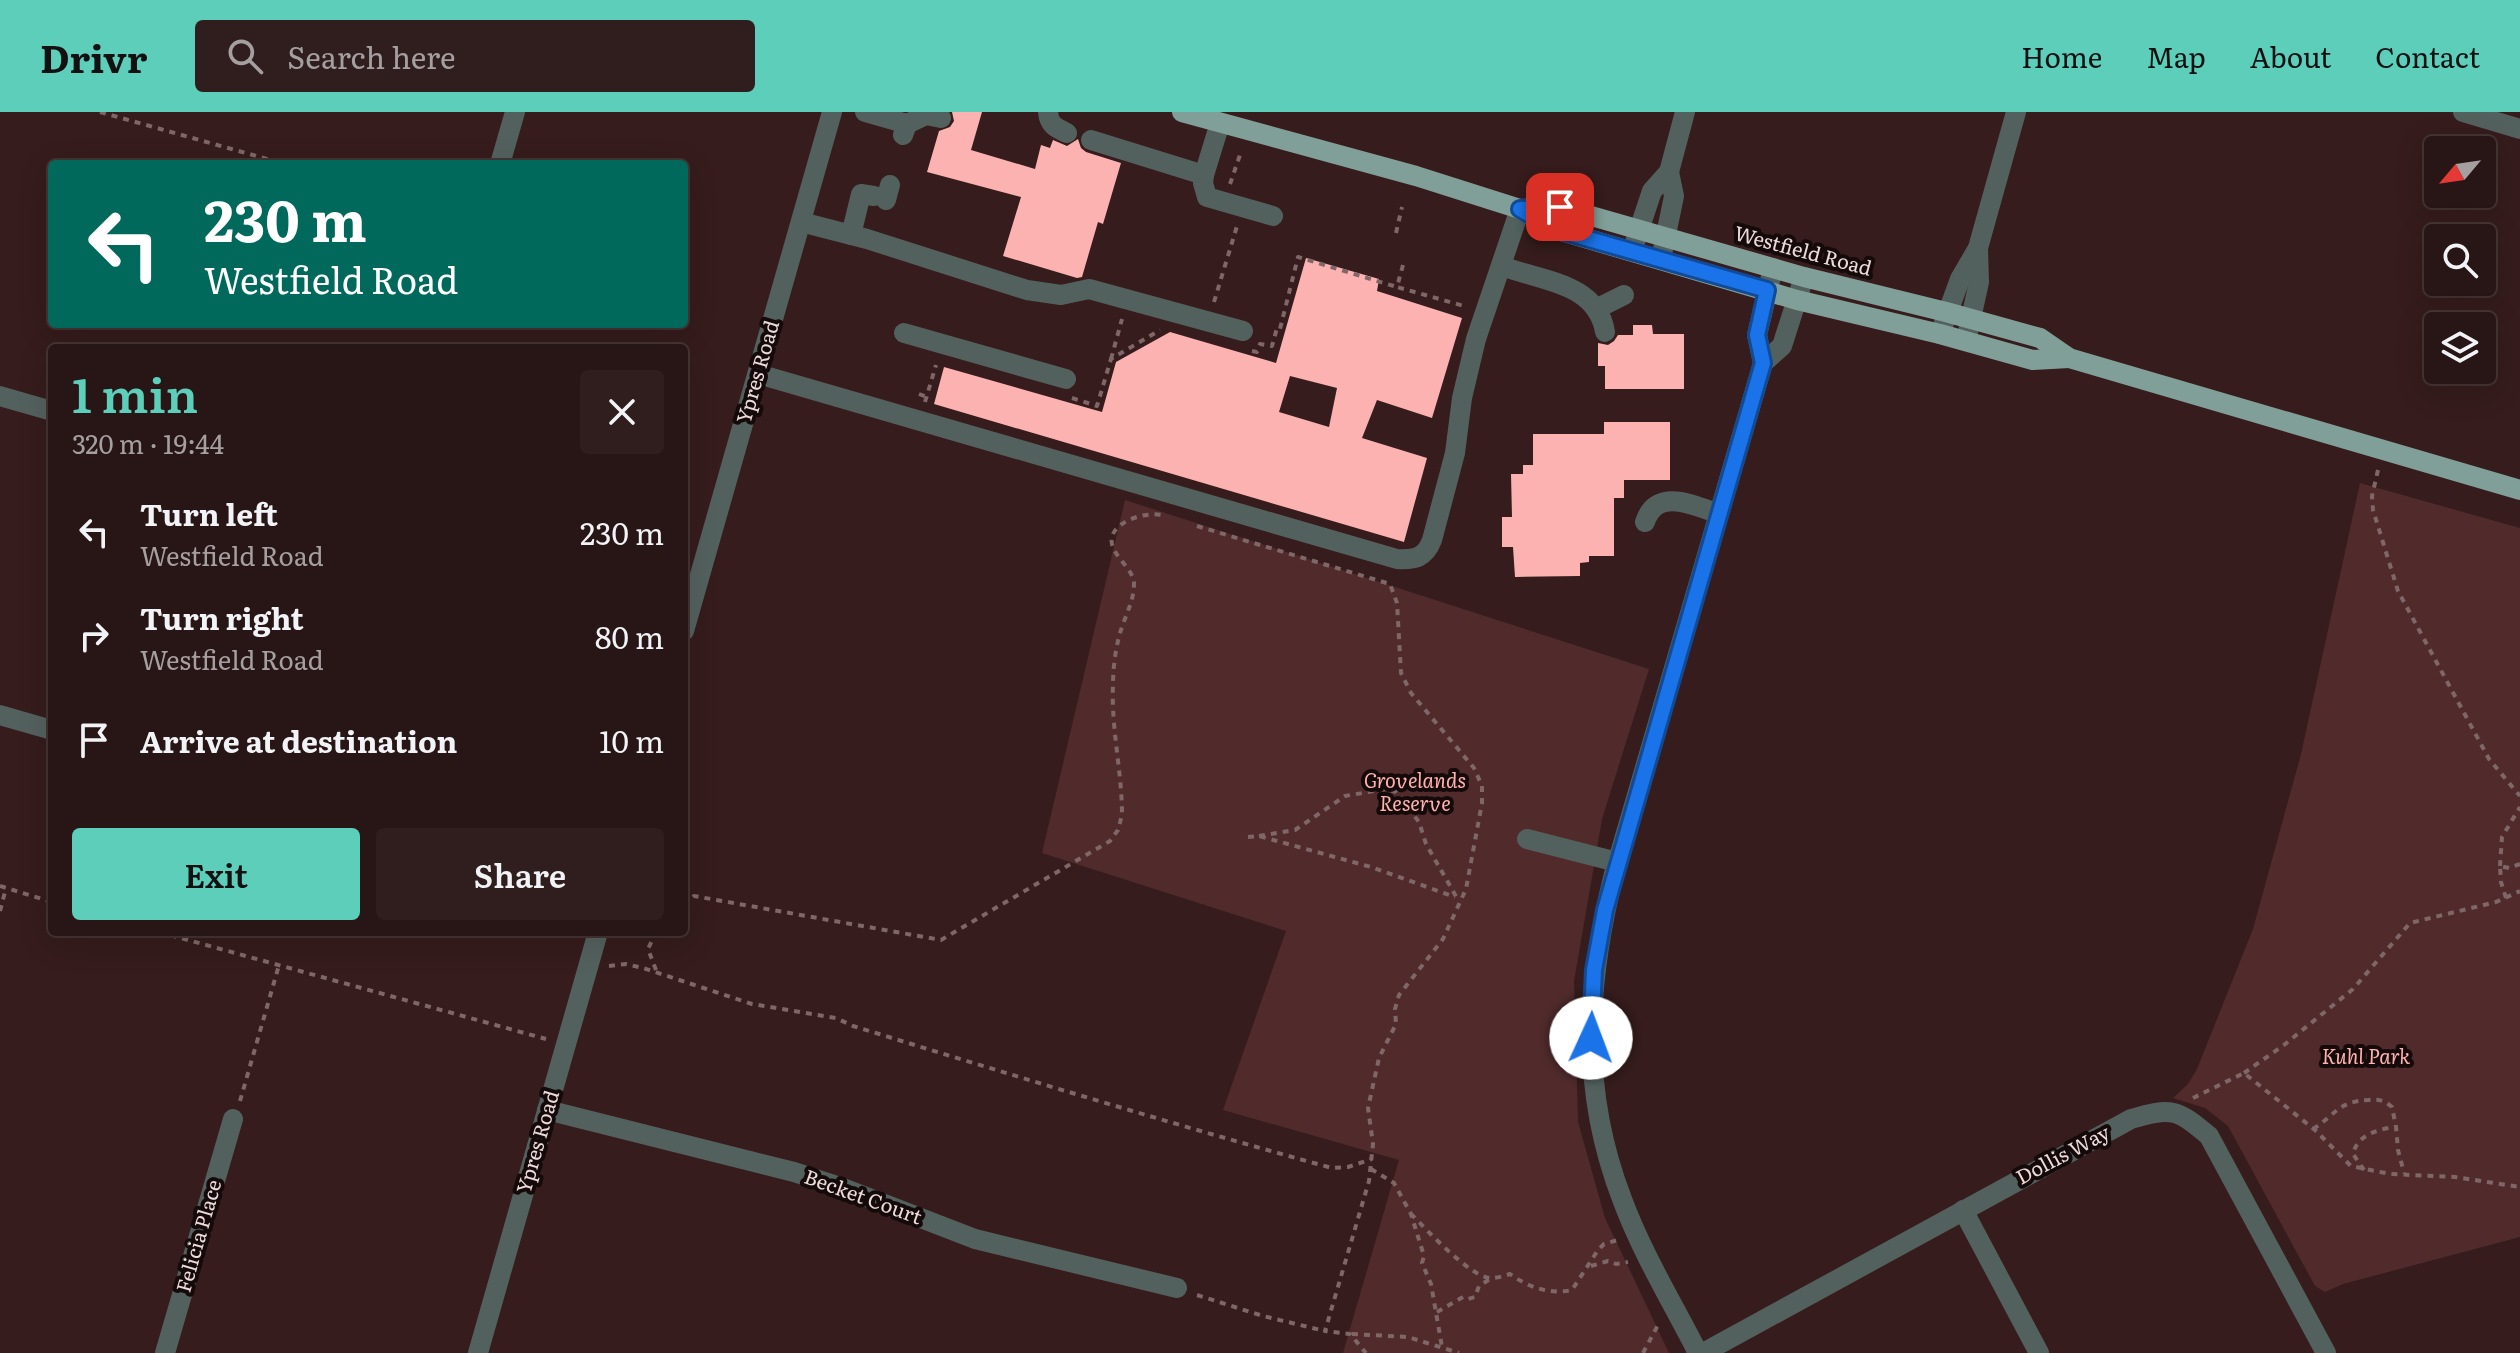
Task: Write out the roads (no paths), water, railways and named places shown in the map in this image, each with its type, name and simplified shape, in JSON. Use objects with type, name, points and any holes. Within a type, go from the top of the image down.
[{"type":"main road","name":"Westfield Road","points":[[1182,112],[1416,176],[1520,209],[1554,229],[1797,300],[2033,360],[2069,358]]},
{"type":"main road","name":"Westfield Road","points":[[1520,209],[1560,207],[1804,277],[2040,338],[2069,358],[2520,490]]},
{"type":"street","points":[[501,160],[515,112]]},
{"type":"street","name":"Ypres Road","points":[[689,593],[758,374],[832,112]]},
{"type":"street","points":[[865,112],[905,129],[926,115],[941,118]]},
{"type":"street","points":[[1048,112],[1048,119],[1055,127],[1067,133]]},
{"type":"street","points":[[1661,259],[1674,196],[1669,172],[1685,112]]},
{"type":"street","points":[[1940,334],[1960,279],[1978,248],[2016,112]]},
{"type":"street","points":[[2463,112],[2520,129]]},
{"type":"street","points":[[1220,123],[1204,175],[1207,197],[1273,216]]},
{"type":"street","points":[[1091,140],[1204,175]]},
{"type":"street","points":[[1632,251],[1652,191],[1669,172]]},
{"type":"street","points":[[851,235],[861,194],[883,194]]},
{"type":"street","points":[[758,374],[1397,559],[1413,560],[1426,553],[1432,540],[1455,453],[1462,398],[1476,339],[1520,209]]},
{"type":"street","points":[[801,222],[1027,290],[1061,295],[1089,289],[1244,339]]},
{"type":"street","points":[[1966,341],[1979,282],[1978,248]]},
{"type":"street","points":[[1502,266],[1575,290],[1598,308],[1605,332]]},
{"type":"street","points":[[1701,1353],[1638,1237],[1621,1198],[1600,1124],[1593,1081],[1591,1038],[1594,970],[1617,862],[1763,363],[1757,335],[1773,268]]},
{"type":"street","points":[[1763,363],[1782,346],[1804,277]]},
{"type":"street","points":[[1598,308],[1624,295]]},
{"type":"street","points":[[904,333],[1067,388]]},
{"type":"street","points":[[0,396],[48,410]]},
{"type":"street","points":[[1645,522],[1649,511],[1663,501],[1675,500],[1719,514]]},
{"type":"street","points":[[0,715],[48,729]]},
{"type":"street","points":[[1527,839],[1617,862]]},
{"type":"street","name":"Ypres Road","points":[[478,1353],[597,936]]},
{"type":"street","name":"Becket Court","points":[[547,1110],[794,1172],[975,1239],[1177,1288]]},
{"type":"street","name":"Dollis Way","points":[[1701,1353],[2131,1119],[2162,1110],[2185,1116],[2209,1136],[2326,1353]]},
{"type":"street","name":"Felicia Place","points":[[165,1353],[233,1119]]},
{"type":"street","points":[[1963,1210],[2039,1353]]},
{"type":"park label","name":"Grovelands Reserve","points":[[1415,792]]},
{"type":"park label","name":"Kuhl Park","points":[[2366,1057]]}]
